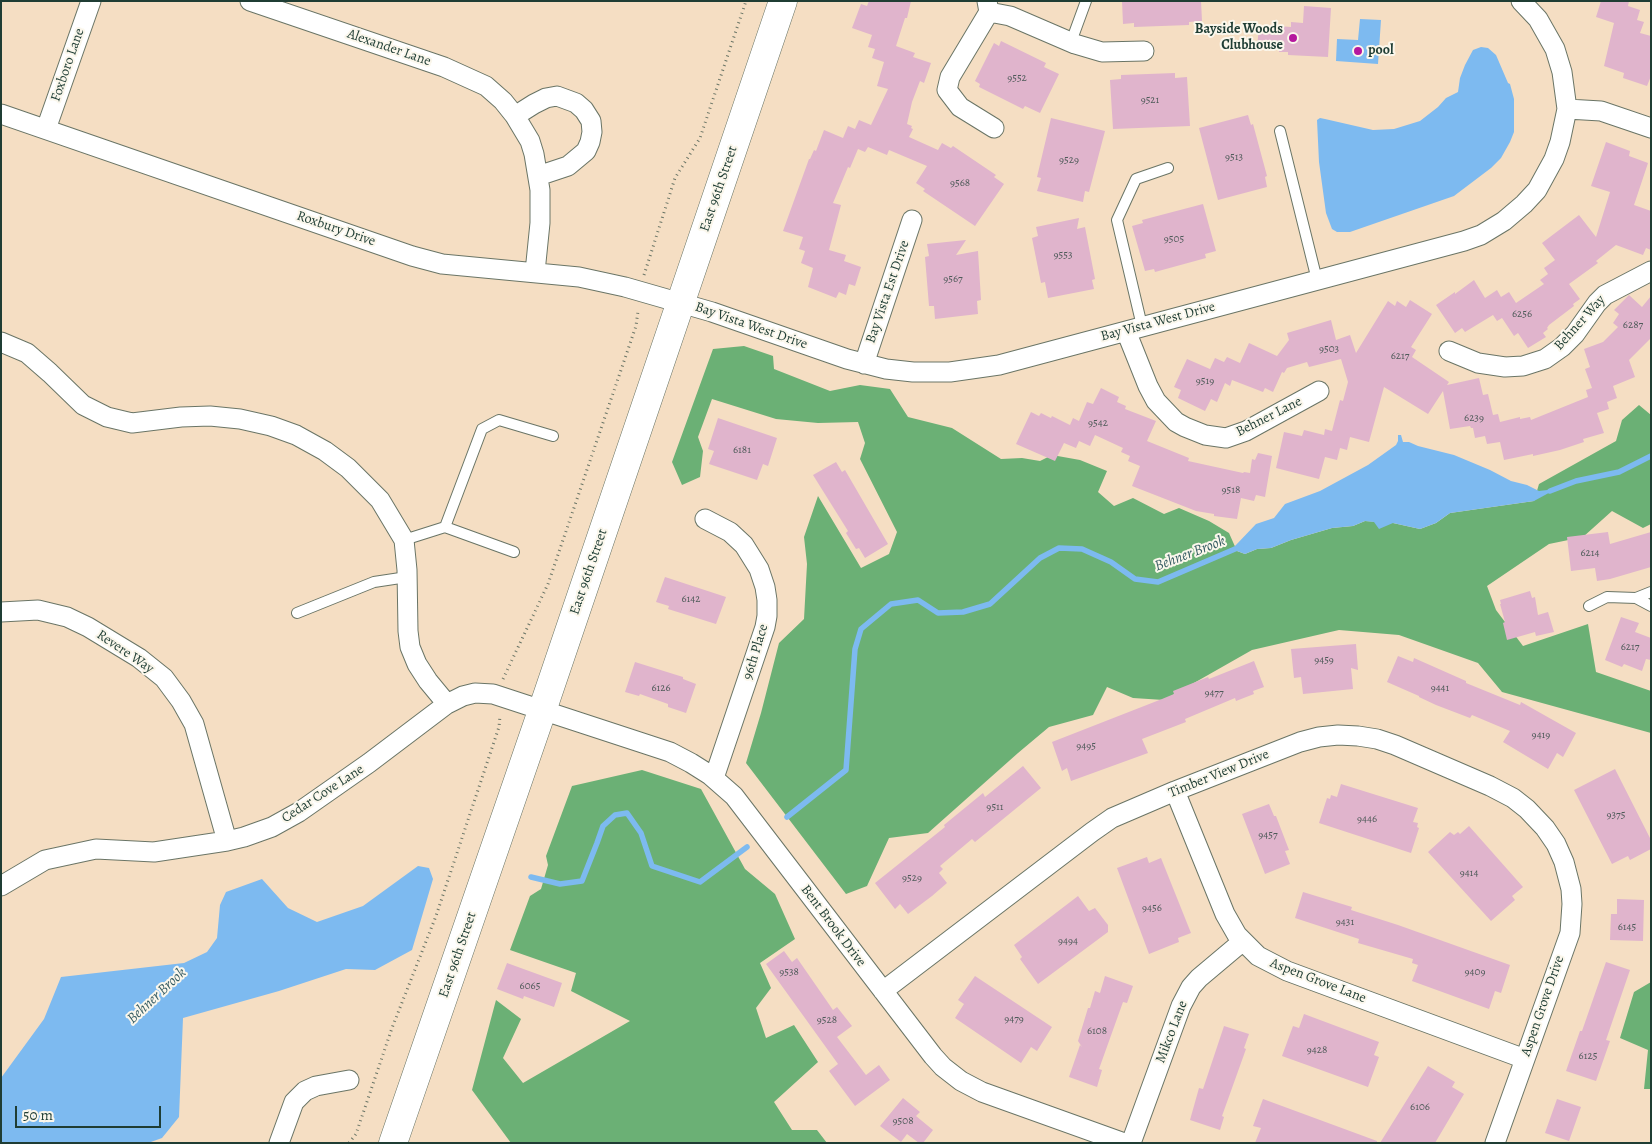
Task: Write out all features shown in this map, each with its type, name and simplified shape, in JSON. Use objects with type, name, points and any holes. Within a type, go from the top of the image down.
[{"type":"main road","name":"East 96th Street","points":[[393,1143],[783,1]]},
{"type":"street","name":"Foxboro Lane","points":[[46,129],[91,1]]},
{"type":"street","name":"Alexander Lane","points":[[250,1],[462,74],[486,86],[502,101],[515,116],[530,141],[534,154],[538,176],[540,223],[535,272]]},
{"type":"street","name":"Bay Vista West Drive","points":[[681,302],[847,360],[886,369],[913,372],[959,372],[999,365],[1481,235],[1504,221],[1537,190],[1554,159],[1560,142],[1567,109],[1562,72],[1555,49],[1538,20],[1521,1]]},
{"type":"street","points":[[994,128],[960,107],[947,90],[950,77],[988,6],[1071,42],[1102,52],[1144,51]]},
{"type":"street","points":[[515,116],[546,98],[557,96],[576,103],[584,110],[591,121],[592,132],[586,151],[568,166],[538,176]]},
{"type":"street","points":[[1567,109],[1601,110],[1651,128]]},
{"type":"street","name":"Roxbury Drive","points":[[1,114],[412,256],[442,264],[580,277],[681,302]]},
{"type":"street","name":"Bay Vista Est Drive","points":[[864,364],[912,220]]},
{"type":"street","name":"Behner Way","points":[[1449,351],[1478,363],[1505,367],[1523,366],[1545,358],[1562,347],[1605,295],[1651,270]]},
{"type":"street","name":"Behner Lane","points":[[1134,328],[1148,386],[1156,401],[1176,422],[1205,435],[1226,438],[1246,431],[1319,391]]},
{"type":"street","points":[[1,342],[27,353],[83,405],[107,417],[132,423],[181,417],[210,416],[240,419],[272,426],[296,435],[325,450],[348,468],[380,500],[404,540],[410,647],[417,664],[428,681],[447,704]]},
{"type":"street","name":"96th Place","points":[[705,519],[730,532],[744,545],[759,569],[767,600],[765,627],[714,778]]},
{"type":"street","name":"Revere Way","points":[[1,612],[38,610],[67,617],[88,627],[139,658],[164,678],[181,701],[194,724],[227,841]]},
{"type":"street","name":"Cedar Cove Lane","points":[[1,886],[45,860],[96,849],[154,852],[227,841],[272,827],[299,812],[369,763],[447,704],[463,696],[475,693],[493,694],[542,711]]},
{"type":"street","name":"Bent Brook Drive","points":[[542,711],[670,752],[714,778],[734,796],[942,1067],[961,1081],[982,1092],[1124,1143]]},
{"type":"street","name":"Timber View Drive","points":[[883,991],[1117,815],[1300,742],[1328,736],[1348,735],[1367,737],[1404,749],[1490,786],[1513,798],[1527,809],[1545,828],[1556,844],[1565,867]]},
{"type":"street","name":"Aspen Grove Lane","points":[[1175,791],[1224,914],[1232,928],[1258,956],[1286,971],[1525,1059]]},
{"type":"street","name":"Aspen Grove Drive","points":[[1495,1143],[1570,933],[1571,889],[1565,867]]},
{"type":"street","name":"Mikco Lane","points":[[1131,1143],[1181,1006],[1191,987],[1198,978],[1243,941]]},
{"type":"street","points":[[279,1143],[294,1102],[305,1091],[316,1086],[349,1080]]},
{"type":"lane","points":[[1071,42],[1086,1]]},
{"type":"lane","points":[[1280,131],[1317,280]]},
{"type":"lane","points":[[1134,328],[1117,220],[1136,179],[1168,168]]},
{"type":"lane","points":[[445,527],[482,429],[499,420],[554,436]]},
{"type":"lane","points":[[404,540],[445,527],[514,552]]},
{"type":"lane","points":[[297,613],[374,582],[407,577]]},
{"type":"lane","points":[[1589,606],[1607,597],[1636,598],[1651,592]]},
{"type":"lane","points":[[1636,598],[1651,606]]},
{"type":"path","points":[[349,1143],[356,1134],[392,1028],[436,916],[499,727],[503,678],[548,584],[636,326],[640,291],[645,270],[675,178],[700,138],[746,1]]},
{"type":"green space","points":[[744,346],[773,356],[774,369],[830,391],[860,385],[890,389],[908,417],[952,428],[1001,459],[1022,458],[1040,461],[1052,455],[1080,460],[1107,471],[1098,492],[1114,506],[1133,498],[1164,514],[1179,508],[1209,521],[1229,533],[1237,551],[1245,554],[1257,549],[1271,548],[1332,528],[1353,526],[1365,521],[1393,523],[1420,529],[1436,523],[1450,513],[1534,501],[1539,484],[1616,441],[1622,420],[1639,405],[1651,415],[1651,524],[1643,528],[1612,511],[1583,537],[1549,544],[1487,586],[1496,610],[1523,646],[1588,624],[1596,672],[1651,691],[1651,733],[1502,692],[1478,663],[1399,635],[1339,630],[1252,650],[1164,700],[1133,698],[1107,687],[1093,715],[1049,727],[928,833],[889,838],[867,886],[846,894],[746,763],[779,643],[804,619],[807,564],[804,537],[818,496],[861,568],[889,554],[897,532],[860,459],[865,443],[858,422],[818,423],[776,419],[712,399],[698,437],[703,451],[700,477],[682,485],[672,462],[713,349]]},
{"type":"green space","points":[[642,770],[701,789],[745,869],[775,894],[795,939],[760,963],[771,988],[756,1008],[766,1038],[794,1025],[818,1062],[774,1102],[792,1130],[817,1130],[827,1143],[511,1143],[472,1090],[496,1000],[521,1019],[503,1058],[523,1083],[630,1021],[571,991],[576,973],[510,950],[530,896],[541,889],[548,865],[546,856],[572,786]]},
{"type":"green space","points":[[1651,982],[1651,1089],[1644,1089],[1648,1050],[1620,1038],[1634,992]]},
{"type":"water","name":"pool","points":[[1360,19],[1381,20],[1378,64],[1336,61],[1337,39],[1358,40]]},
{"type":"water","points":[[1481,47],[1488,48],[1496,55],[1510,84],[1514,99],[1514,132],[1501,158],[1454,196],[1350,232],[1337,232],[1332,229],[1326,213],[1319,162],[1317,120],[1320,118],[1373,130],[1394,129],[1420,121],[1446,98],[1458,92],[1460,78],[1465,65],[1473,50]]},
{"type":"water","points":[[1398,435],[1401,435],[1403,442],[1454,455],[1511,481],[1527,485],[1539,491],[1556,489],[1534,501],[1450,513],[1436,523],[1420,529],[1393,523],[1379,529],[1374,522],[1365,521],[1353,526],[1332,528],[1271,548],[1257,549],[1245,554],[1237,551],[1235,546],[1256,524],[1274,518],[1285,504],[1320,491],[1368,465],[1396,445]]},
{"type":"water","points":[[418,866],[429,868],[433,879],[412,950],[375,970],[346,969],[279,991],[183,1018],[179,1117],[162,1138],[148,1143],[1,1143],[1,1078],[44,1019],[61,977],[184,963],[207,952],[217,938],[220,905],[226,892],[262,879],[288,908],[317,922],[363,906]]},
{"type":"building","points":[[869,1],[911,1],[907,18],[905,18],[896,46],[915,53],[913,57],[931,63],[924,83],[920,81],[912,102],[907,124],[912,126],[911,128],[913,129],[909,137],[938,150],[942,143],[951,148],[953,146],[996,175],[994,177],[1004,184],[975,226],[923,191],[925,189],[916,183],[927,166],[889,150],[887,155],[868,147],[865,152],[858,149],[850,168],[848,167],[833,203],[841,205],[829,250],[846,255],[844,261],[861,267],[855,286],[849,284],[846,295],[839,292],[836,298],[808,287],[813,268],[801,263],[805,251],[799,249],[803,237],[783,231],[809,159],[814,150],[816,151],[824,130],[843,138],[848,126],[855,129],[859,120],[871,125],[888,89],[877,86],[884,62],[872,58],[875,49],[868,47],[872,35],[852,28],[861,4],[867,6]]},
{"type":"building","points":[[1122,1],[1201,1],[1202,21],[1189,22],[1189,25],[1134,27],[1134,23],[1123,24]]},
{"type":"building","points":[[1601,1],[1629,1],[1628,6],[1640,10],[1637,20],[1644,22],[1640,33],[1651,36],[1651,76],[1647,86],[1623,78],[1624,73],[1604,66],[1614,23],[1596,17]]},
{"type":"building","name":"Bayside Woods Clubhouse","points":[[1304,6],[1331,8],[1328,57],[1288,55],[1288,52],[1279,52],[1279,48],[1257,47],[1259,28],[1265,29],[1265,25],[1291,27],[1291,22],[1303,23]]},
{"type":"building","points":[[1001,41],[1046,63],[1044,67],[1059,74],[1040,113],[1025,106],[1023,109],[979,87],[980,84],[975,81],[994,43],[999,46]]},
{"type":"building","points":[[1175,73],[1175,78],[1187,77],[1190,126],[1113,129],[1110,80],[1121,79],[1121,75]]},
{"type":"building","points":[[1248,115],[1251,125],[1253,124],[1267,176],[1265,177],[1267,187],[1218,200],[1199,128]]},
{"type":"building","points":[[1051,118],[1105,131],[1089,192],[1085,191],[1083,202],[1037,191],[1041,178],[1037,177]]},
{"type":"building","points":[[1606,142],[1630,151],[1629,156],[1648,163],[1634,205],[1651,211],[1651,250],[1646,248],[1643,255],[1616,245],[1596,261],[1598,263],[1569,284],[1580,299],[1573,304],[1574,306],[1549,325],[1548,329],[1543,333],[1546,337],[1528,348],[1518,333],[1514,336],[1502,318],[1497,321],[1493,315],[1465,332],[1462,328],[1455,333],[1436,305],[1455,292],[1455,294],[1474,280],[1485,298],[1497,290],[1501,297],[1509,292],[1516,303],[1544,284],[1540,280],[1548,274],[1544,268],[1555,260],[1542,243],[1579,215],[1596,237],[1610,192],[1591,186]]},
{"type":"building","points":[[1203,204],[1216,251],[1205,254],[1206,258],[1155,272],[1154,269],[1145,271],[1132,226],[1143,223],[1142,220]]},
{"type":"building","points":[[1079,218],[1077,229],[1085,227],[1095,279],[1092,280],[1094,289],[1048,298],[1045,282],[1041,283],[1032,238],[1038,236],[1036,227]]},
{"type":"building","points":[[966,240],[956,255],[978,251],[981,300],[977,301],[978,314],[935,319],[934,306],[929,306],[925,257],[929,256],[927,244]]},
{"type":"building","points":[[1629,295],[1642,307],[1651,296],[1651,338],[1629,360],[1635,377],[1613,386],[1617,398],[1607,402],[1609,409],[1597,413],[1604,433],[1583,439],[1584,442],[1560,450],[1533,456],[1533,454],[1504,460],[1500,442],[1487,444],[1485,436],[1475,438],[1473,428],[1470,426],[1450,429],[1443,391],[1428,414],[1384,387],[1369,442],[1350,437],[1347,450],[1340,448],[1337,460],[1325,457],[1319,479],[1276,468],[1284,432],[1302,436],[1304,430],[1324,435],[1325,429],[1332,431],[1340,400],[1343,401],[1348,382],[1341,359],[1309,367],[1307,362],[1287,368],[1284,373],[1282,372],[1273,392],[1265,388],[1263,392],[1232,380],[1230,386],[1225,383],[1217,402],[1211,399],[1205,411],[1178,398],[1181,390],[1174,387],[1187,359],[1210,369],[1215,358],[1224,362],[1227,357],[1240,363],[1249,343],[1277,356],[1289,340],[1287,333],[1331,320],[1336,340],[1350,335],[1356,353],[1388,301],[1395,306],[1397,301],[1406,307],[1410,300],[1432,314],[1411,347],[1416,350],[1412,357],[1449,382],[1447,385],[1479,378],[1483,395],[1488,394],[1493,415],[1498,414],[1500,422],[1520,417],[1520,419],[1530,417],[1531,420],[1588,397],[1586,390],[1592,388],[1585,369],[1590,367],[1584,349],[1603,342],[1618,327],[1613,323],[1619,314],[1614,310]]},
{"type":"building","points":[[1101,388],[1119,397],[1117,402],[1126,406],[1125,409],[1156,421],[1147,441],[1189,458],[1188,461],[1250,473],[1252,459],[1255,460],[1258,453],[1272,456],[1265,497],[1256,495],[1254,501],[1241,498],[1237,519],[1214,516],[1214,514],[1196,511],[1132,486],[1140,466],[1128,461],[1130,456],[1121,452],[1123,448],[1095,435],[1090,446],[1079,441],[1076,448],[1064,443],[1055,461],[1016,444],[1031,412],[1039,416],[1041,413],[1051,418],[1052,416],[1070,425],[1073,418],[1079,421],[1087,402],[1093,404]]},
{"type":"building","points":[[718,418],[777,438],[768,466],[763,464],[757,480],[709,464],[714,451],[708,449]]},
{"type":"building","points":[[836,462],[842,472],[845,470],[888,544],[865,558],[859,548],[856,549],[846,533],[848,531],[813,475]]},
{"type":"building","points":[[1608,532],[1610,544],[1651,532],[1651,567],[1597,581],[1595,568],[1571,571],[1567,537]]},
{"type":"building","points":[[665,577],[726,597],[716,624],[668,609],[669,606],[656,602]]},
{"type":"building","points":[[1530,591],[1532,598],[1535,597],[1538,615],[1548,612],[1554,632],[1536,636],[1535,632],[1507,640],[1500,600]]},
{"type":"building","points":[[1621,617],[1639,623],[1635,632],[1651,638],[1651,660],[1646,659],[1642,671],[1624,664],[1622,667],[1605,660]]},
{"type":"building","points":[[1356,644],[1358,670],[1351,668],[1353,689],[1303,694],[1301,677],[1294,678],[1291,649]]},
{"type":"building","points":[[1398,656],[1413,662],[1414,658],[1466,681],[1466,683],[1520,705],[1521,702],[1576,733],[1563,757],[1557,753],[1548,769],[1503,742],[1510,731],[1472,715],[1470,718],[1436,705],[1387,682]]},
{"type":"building","points":[[1254,661],[1264,687],[1253,691],[1254,694],[1236,701],[1235,698],[1185,719],[1186,722],[1142,739],[1148,753],[1071,781],[1067,768],[1062,771],[1052,742],[1174,694],[1173,691]]},
{"type":"building","points":[[635,662],[683,677],[683,679],[696,684],[686,713],[640,694],[639,696],[625,692]]},
{"type":"building","points":[[1023,766],[1041,788],[975,842],[972,839],[940,866],[943,869],[939,873],[947,883],[932,896],[908,914],[900,904],[895,909],[875,883],[945,827],[944,825],[983,793],[985,797]]},
{"type":"building","points":[[1615,769],[1651,840],[1651,849],[1630,860],[1628,856],[1612,864],[1574,790]]},
{"type":"building","points":[[1341,784],[1418,808],[1413,822],[1418,823],[1417,827],[1419,828],[1411,853],[1319,823],[1327,798],[1330,799],[1331,795],[1337,797]]},
{"type":"building","points":[[1269,804],[1274,816],[1276,816],[1289,850],[1285,851],[1290,864],[1265,874],[1242,814]]},
{"type":"building","points":[[1469,826],[1523,887],[1512,896],[1515,900],[1491,921],[1428,852],[1450,832],[1454,835],[1458,832],[1460,834]]},
{"type":"building","points":[[1147,857],[1149,863],[1161,858],[1191,933],[1178,938],[1179,942],[1149,954],[1117,868]]},
{"type":"building","points":[[1303,892],[1352,907],[1351,910],[1510,965],[1501,993],[1495,991],[1489,1009],[1412,981],[1418,965],[1412,963],[1413,959],[1358,943],[1359,939],[1295,918]]},
{"type":"building","points":[[1078,896],[1089,911],[1095,908],[1108,925],[1108,932],[1038,984],[1020,959],[1022,957],[1014,945]]},
{"type":"building","points":[[1617,899],[1644,900],[1643,941],[1610,940],[1611,914],[1617,914]]},
{"type":"building","points":[[784,951],[792,962],[797,958],[833,1010],[837,1007],[852,1026],[837,1037],[866,1075],[879,1065],[890,1080],[855,1106],[829,1071],[838,1064],[766,964]]},
{"type":"building","points":[[1606,962],[1630,970],[1606,1040],[1610,1041],[1596,1081],[1566,1071]]},
{"type":"building","points":[[507,963],[562,983],[554,1007],[524,996],[523,999],[497,989]]},
{"type":"building","points":[[975,976],[1052,1027],[1037,1051],[1031,1047],[1021,1063],[955,1018],[964,1004],[958,1000]]},
{"type":"building","points":[[1105,976],[1133,986],[1127,1003],[1123,1002],[1099,1069],[1102,1070],[1097,1087],[1069,1077],[1080,1045],[1082,1047],[1078,1041],[1088,1008],[1090,1008],[1095,991],[1100,993]]},
{"type":"building","points":[[1304,1014],[1379,1042],[1374,1055],[1379,1057],[1368,1087],[1282,1056],[1293,1026],[1299,1028]]},
{"type":"building","points":[[1224,1026],[1249,1034],[1244,1048],[1246,1049],[1222,1116],[1224,1117],[1220,1130],[1190,1120],[1199,1088],[1203,1089]]},
{"type":"building","points":[[1428,1066],[1455,1082],[1452,1087],[1464,1094],[1435,1143],[1380,1143]]},
{"type":"building","points":[[903,1098],[920,1112],[916,1116],[933,1130],[923,1143],[919,1143],[907,1134],[901,1142],[880,1126]]},
{"type":"building","points":[[1263,1099],[1377,1141],[1377,1143],[1255,1143],[1261,1128],[1253,1126]]},
{"type":"building","points":[[1557,1099],[1581,1107],[1569,1141],[1545,1133]]},
{"type":"waterway","name":"Behner Brook","points":[[1550,491],[1576,481],[1619,472],[1651,456]]},
{"type":"waterway","name":"Behner Brook","points":[[787,817],[846,770],[855,649],[861,629],[891,604],[918,600],[938,613],[963,612],[990,604],[1040,558],[1059,548],[1082,549],[1111,562],[1135,579],[1158,582],[1242,546]]},
{"type":"waterway","name":"Behner Brook","points":[[531,877],[560,884],[582,881],[603,826],[615,815],[627,813],[641,833],[652,866],[700,882],[747,847]]},
{"type":"place","name":"Bayside Woods Clubhouse","points":[[1293,38]]},
{"type":"place","name":"pool","points":[[1358,51]]}]
